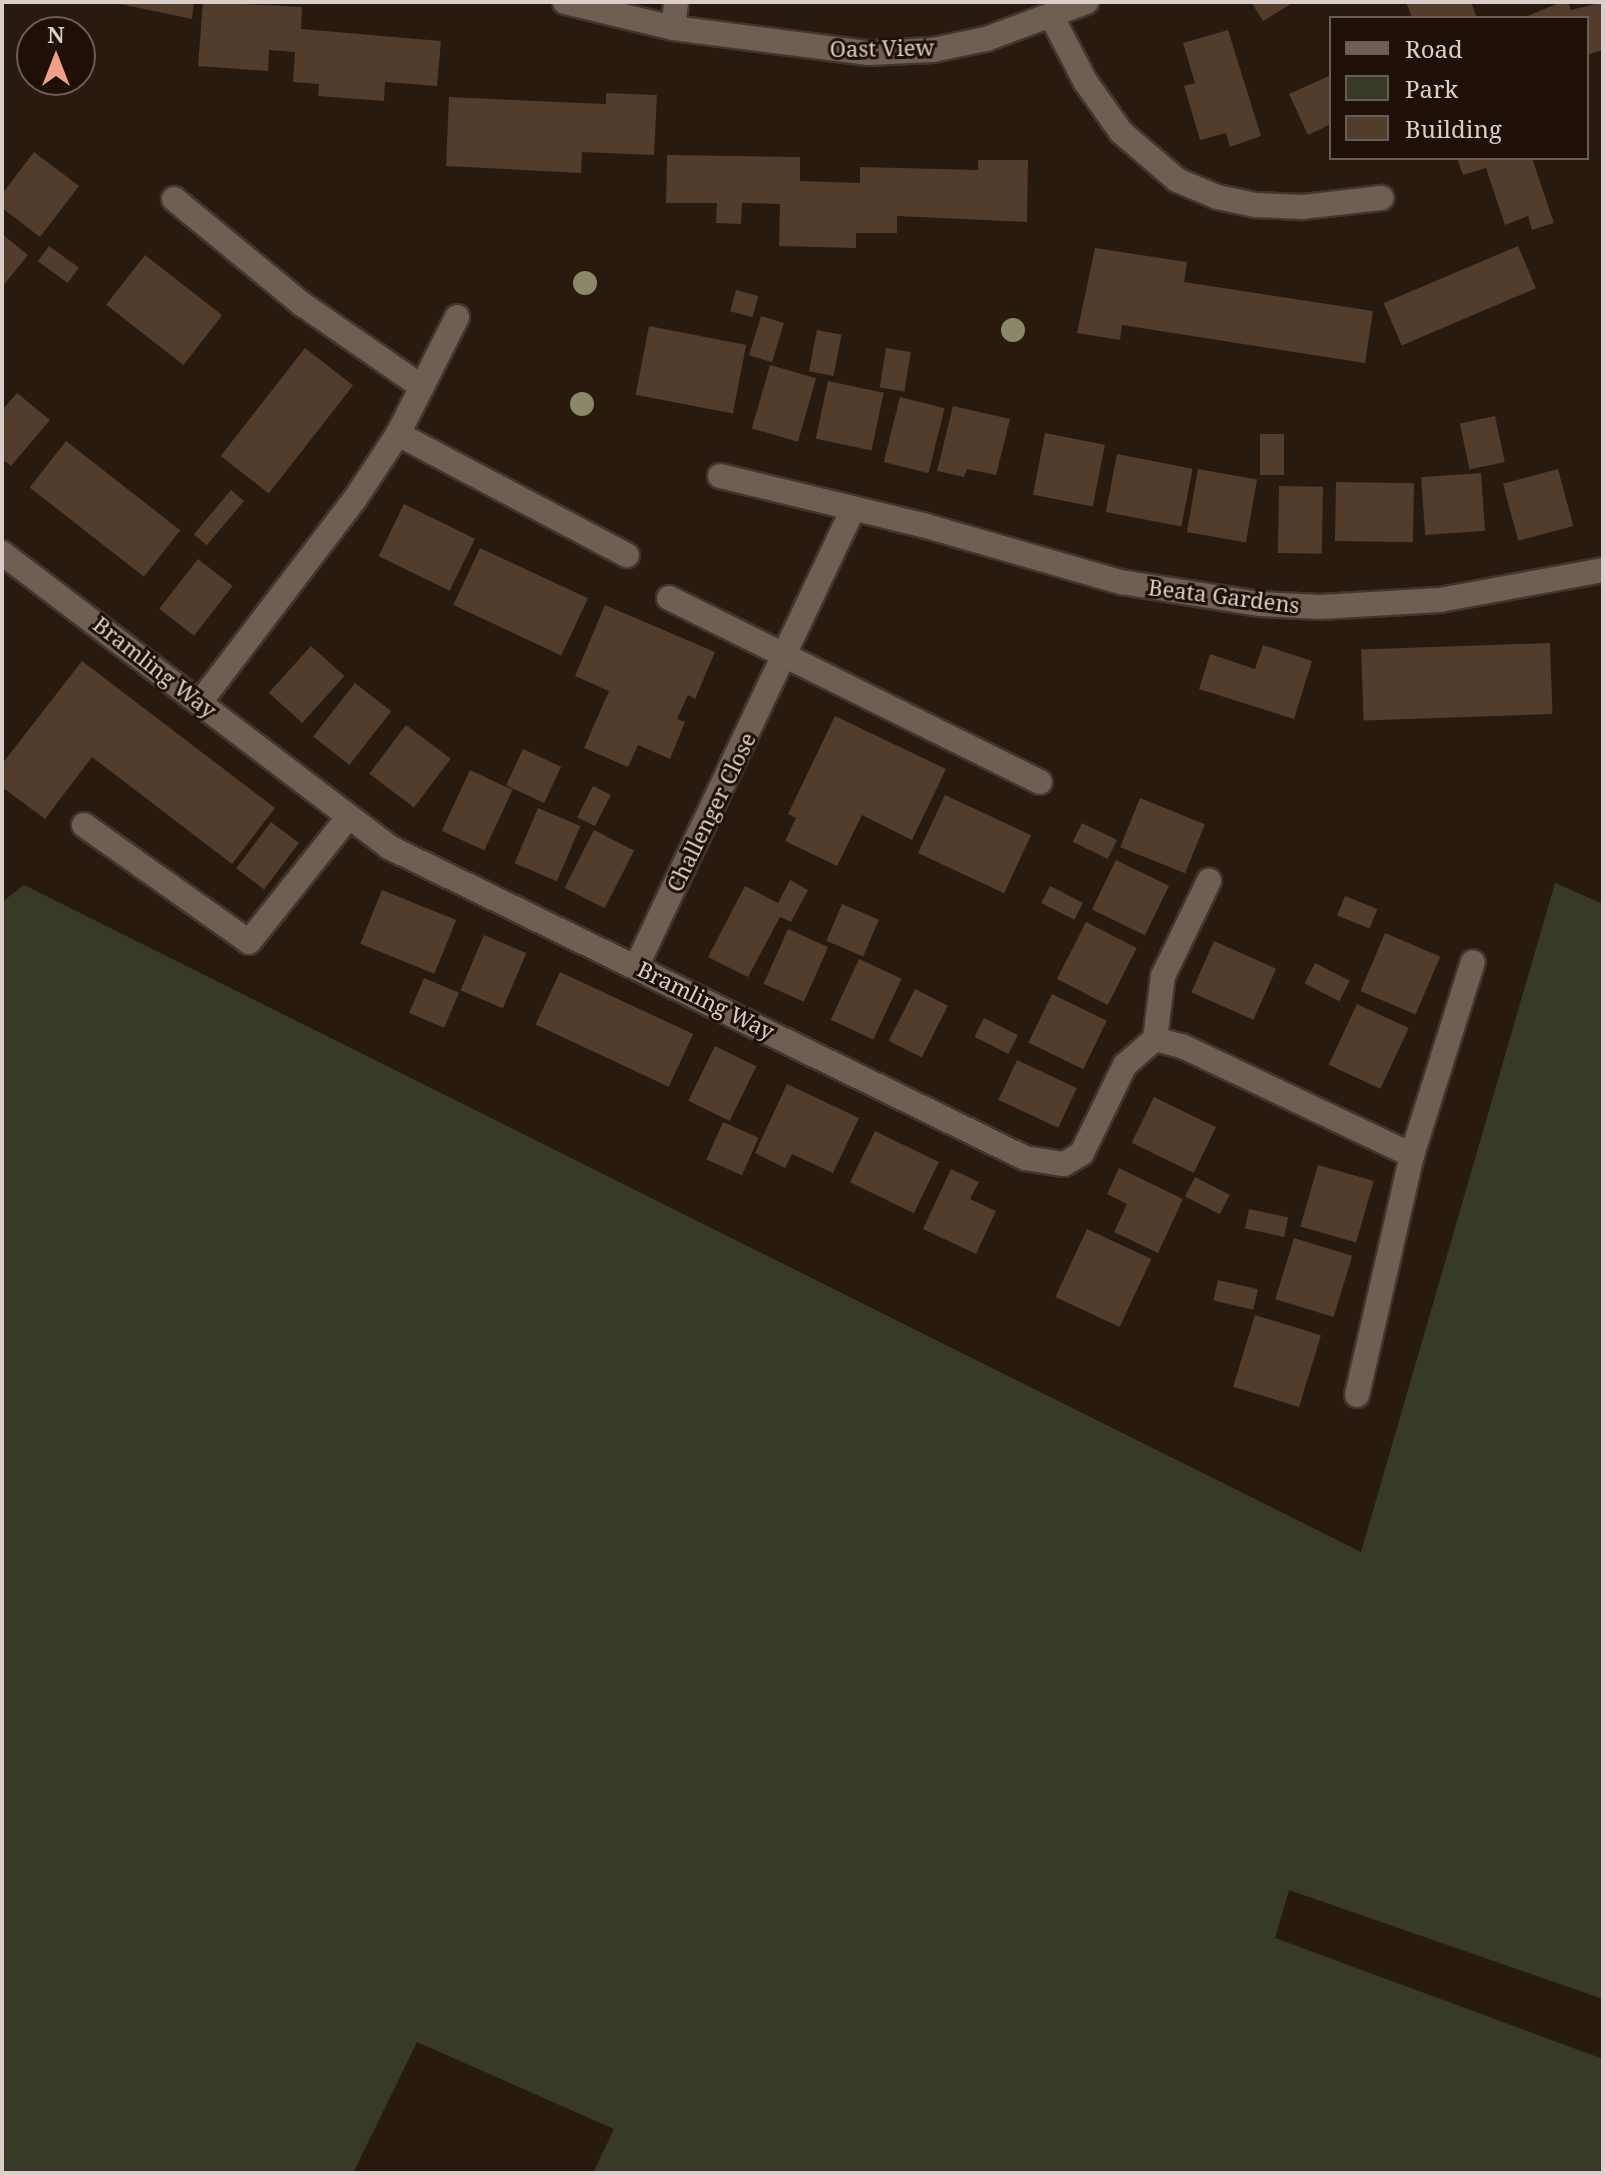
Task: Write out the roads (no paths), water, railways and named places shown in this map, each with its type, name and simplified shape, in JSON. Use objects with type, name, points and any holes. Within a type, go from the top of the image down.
[{"type":"street","name":"Oast View","points":[[565,2],[673,28],[868,53],[933,50],[1052,17],[1086,2]]},
{"type":"street","points":[[673,28],[676,2]]},
{"type":"street","points":[[1052,17],[1085,81],[1121,132],[1177,180],[1217,197],[1255,205],[1303,207],[1381,198]]},
{"type":"street","points":[[174,199],[302,304],[422,387]]},
{"type":"street","points":[[201,701],[329,536],[398,434],[457,317]]},
{"type":"street","points":[[398,434],[627,555]]},
{"type":"street","name":"Beata Gardens","points":[[720,476],[1121,582],[1260,604],[1320,607],[1440,600],[1603,570]]},
{"type":"street","points":[[784,658],[853,509]]},
{"type":"street","name":"Bramling Way","points":[[2,553],[201,701],[347,819],[414,859],[637,965],[982,1138],[1047,1164],[1064,1164],[1082,1153],[1125,1065],[1155,1039]]},
{"type":"street","points":[[669,598],[784,658],[1040,782]]},
{"type":"street","name":"Challenger Close","points":[[637,965],[784,658]]},
{"type":"street","points":[[84,825],[249,942],[347,819]]},
{"type":"street","points":[[1209,881],[1163,976],[1155,1039],[1182,1046],[1412,1155]]},
{"type":"street","points":[[1357,1395],[1412,1155],[1473,962]]}]
